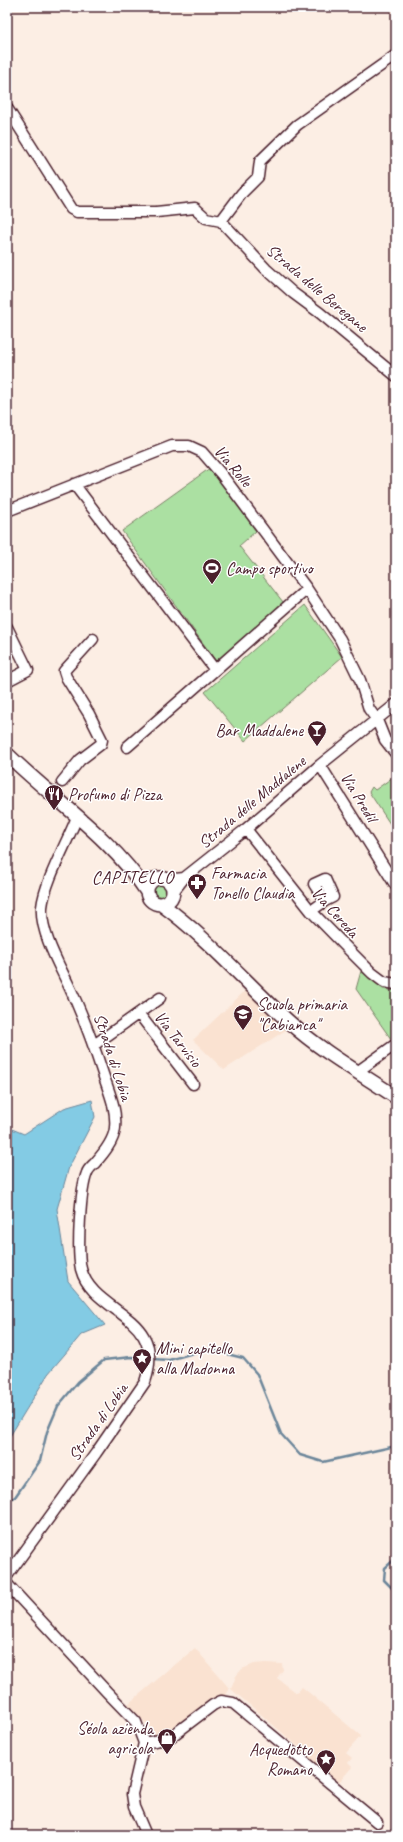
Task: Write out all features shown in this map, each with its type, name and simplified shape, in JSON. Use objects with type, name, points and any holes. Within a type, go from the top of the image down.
[{"type":"main road","points":[[7,754],[56,788],[76,817],[105,843],[132,871],[152,901],[161,904],[210,944]]},
{"type":"main road","points":[[105,843],[142,871],[162,879],[172,887],[172,894],[169,900],[161,904]]},
{"type":"main road","points":[[147,892],[150,883],[162,879]]},
{"type":"main road","points":[[172,894],[182,912],[210,944],[290,1022],[318,1045],[396,1097]]},
{"type":"street","points":[[221,221],[242,193],[258,177],[260,161],[297,125],[396,55]]},
{"type":"street","name":"Strada delle Beregane","points":[[7,108],[71,209],[77,212],[156,212],[195,208],[206,218],[221,221],[266,269],[293,293],[320,313],[396,376]]},
{"type":"street","name":"Via Rolle","points":[[7,511],[172,446],[181,445],[196,448],[202,452],[222,475],[307,589],[343,645],[360,680],[369,709],[377,720]]},
{"type":"street","points":[[74,484],[215,670]]},
{"type":"street","points":[[127,747],[307,589]]},
{"type":"street","points":[[7,627],[28,670],[7,681]]},
{"type":"street","points":[[56,788],[80,760],[101,744],[102,740],[89,714],[66,678],[64,671],[93,639]]},
{"type":"street","name":"Strada delle Maddalene","points":[[172,894],[184,878],[246,830],[320,765],[396,704]]},
{"type":"street","points":[[377,720],[385,740],[396,754]]},
{"type":"street","name":"Via Predil","points":[[320,765],[396,886]]},
{"type":"street","name":"Strada di Lobia","points":[[7,1576],[96,1453],[145,1382],[150,1350],[131,1320],[106,1302],[90,1286],[82,1270],[79,1252],[80,1227],[87,1172],[109,1145],[115,1130],[114,1109],[94,1045],[79,1006],[50,944],[42,909],[45,892],[76,817]]},
{"type":"street","name":"Via Cereda","points":[[246,830],[311,911],[372,973],[384,982],[396,984]]},
{"type":"street","points":[[162,879],[184,878]]},
{"type":"street","points":[[311,911],[325,901]]},
{"type":"street","name":"Via Tarvisio","points":[[94,1045],[160,998]]},
{"type":"street","name":"Via Tarvisio","points":[[139,1014],[193,1084]]},
{"type":"street","points":[[357,1072],[396,1044]]},
{"type":"street","points":[[7,1584],[106,1692],[136,1722],[144,1743],[132,1794],[134,1807],[146,1835]]},
{"type":"street","points":[[144,1743],[165,1739],[172,1736],[213,1705],[222,1701],[233,1704],[377,1822]]},
{"type":"shaded area","name":"Scuola primaria \"Cabianca\"","points":[[246,990],[289,1028],[224,1070],[193,1040]]},
{"type":"shaded area","points":[[195,1648],[229,1688],[225,1699],[176,1730],[173,1726],[159,1738],[128,1704]]},
{"type":"shaded area","points":[[254,1664],[282,1664],[283,1670],[277,1678],[297,1693],[302,1687],[361,1736],[346,1753],[352,1758],[348,1763],[352,1767],[339,1782],[296,1751],[299,1747],[231,1689],[236,1676],[242,1669]]},
{"type":"green space","name":"Campo sportivo","points":[[210,468],[256,531],[239,546],[283,602],[280,605],[283,610],[218,664],[122,531]]},
{"type":"green space","points":[[305,605],[342,657],[245,741],[205,692]]},
{"type":"green space","points":[[396,775],[396,833],[369,792],[372,787],[375,790]]},
{"type":"green space","points":[[157,884],[163,884],[167,888],[167,894],[163,898],[157,898],[153,894],[153,888]]},
{"type":"green space","points":[[361,971],[383,989],[396,991],[396,1036],[391,1039],[356,989]]},
{"type":"water","points":[[92,1100],[95,1117],[69,1167],[57,1209],[68,1281],[105,1325],[81,1335],[48,1374],[7,1441],[7,1127],[24,1134],[64,1108]]},
{"type":"waterway","points":[[152,1359],[169,1360],[207,1349],[243,1358],[257,1374],[281,1434],[300,1455],[323,1462],[396,1446]]},
{"type":"waterway","points":[[7,1501],[15,1497],[40,1461],[47,1432],[58,1406],[78,1382],[104,1360],[131,1357],[147,1358]]},
{"type":"waterway","points":[[396,1558],[385,1568],[384,1580],[396,1592]]},
{"type":"place","name":"Campo sportivo","points":[[212,585]]},
{"type":"place","name":"Bar Maddalene","points":[[317,747]]},
{"type":"place","name":"Profumo di Pizza","points":[[54,811]]},
{"type":"place","name":"Farmacia Tonello Claudia","points":[[197,900]]},
{"type":"place","name":"Scuola primaria \"Cabianca\"","points":[[243,1031]]},
{"type":"place","name":"Mini capitello alla Madonna","points":[[142,1375]]},
{"type":"place","name":"Séola azienda agricola","points":[[167,1755]]},
{"type":"place","name":"Acquedotto Romano","points":[[326,1776]]},
{"type":"district","name":"CAPITELLO","points":[[133,877]]}]
